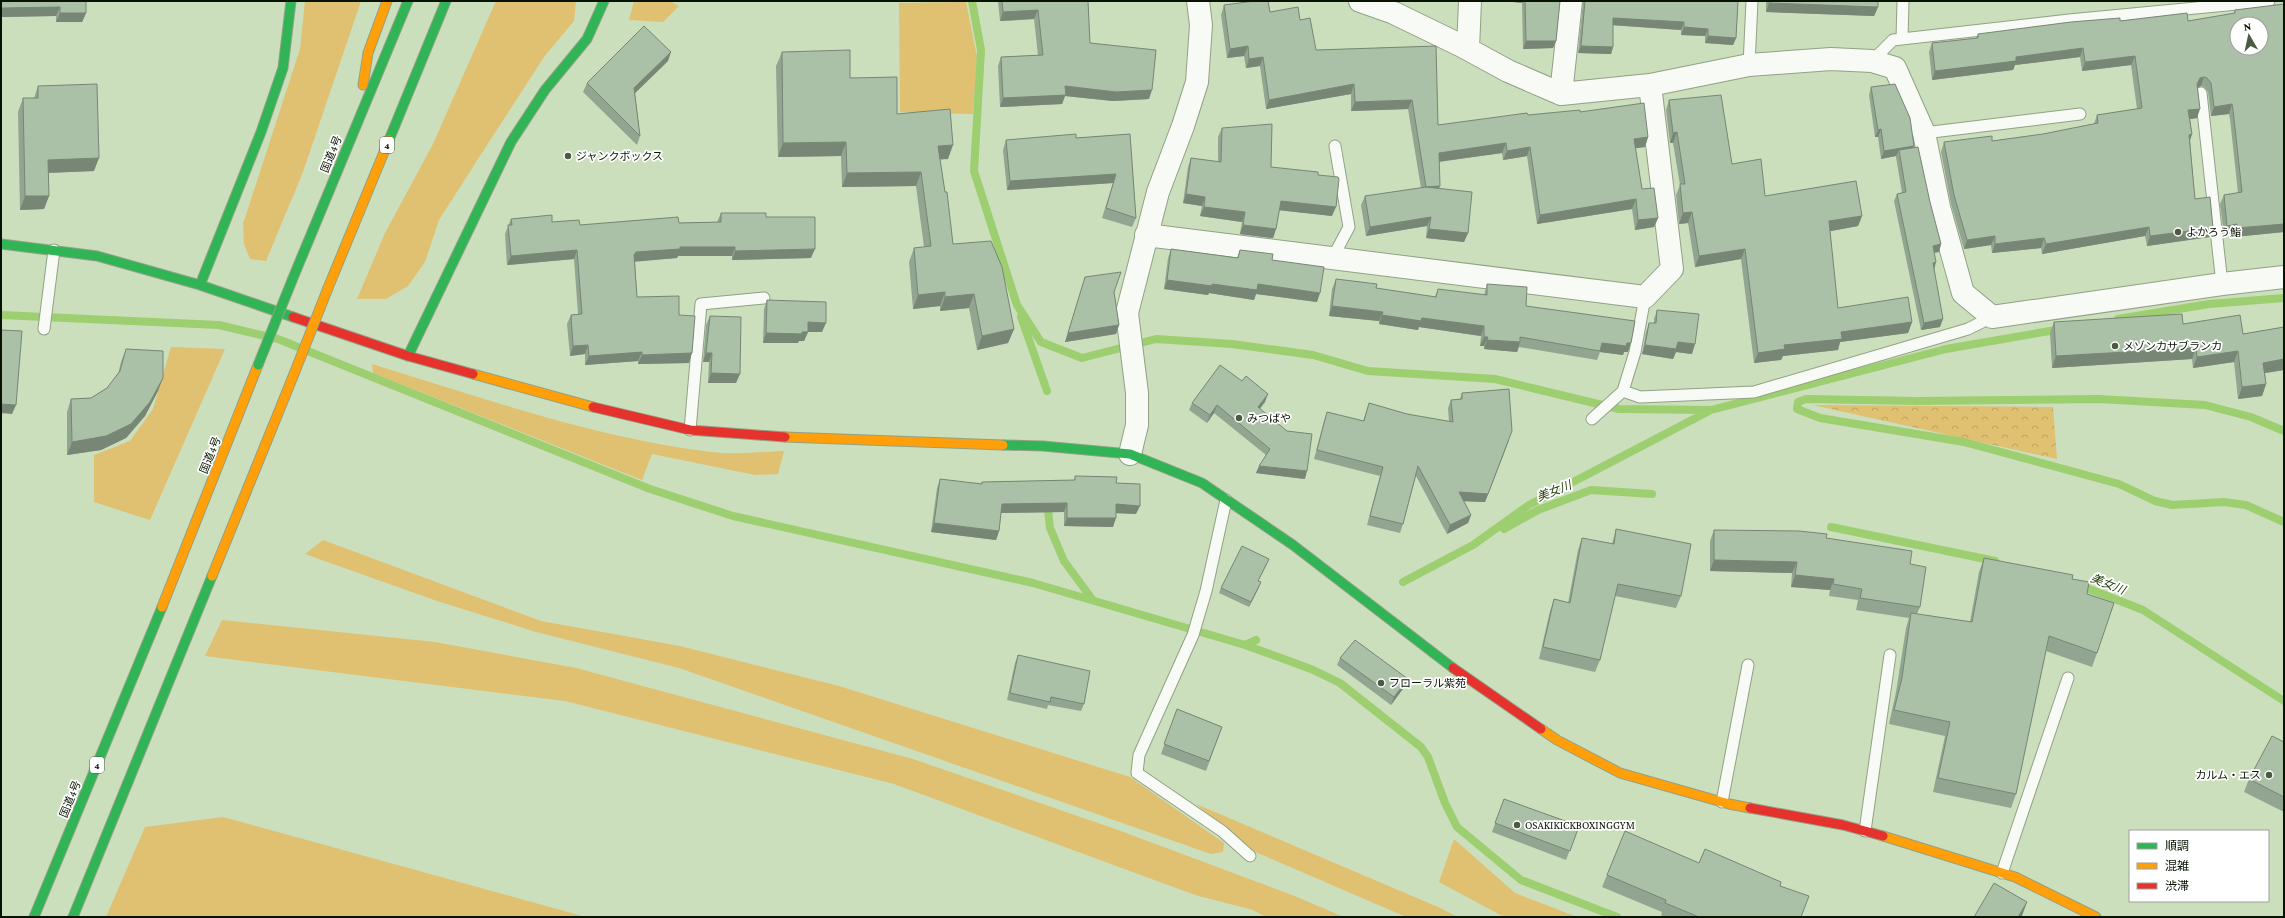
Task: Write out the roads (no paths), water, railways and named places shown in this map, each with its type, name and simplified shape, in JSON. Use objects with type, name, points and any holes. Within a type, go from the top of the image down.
[{"type":"main road","points":[[200,285],[261,132],[283,68],[291,1]]},
{"type":"main road","points":[[358,118],[368,53],[387,1]]},
{"type":"main road","name":"国道4号","points":[[34,917],[160,613],[358,118],[408,1]]},
{"type":"main road","name":"4","points":[[73,917],[193,618],[446,1]]},
{"type":"main road","points":[[408,356],[511,142],[545,90],[587,39],[604,1]]},
{"type":"main road","points":[[587,39],[591,9]]},
{"type":"main road","points":[[1,244],[98,256],[200,285],[408,356],[585,405],[690,430],[802,438],[1043,446],[1130,454],[1202,483],[1293,545],[1484,691],[1557,740],[1620,773],[1722,802],[1865,831],[1927,848],[2015,877],[2096,917]]},
{"type":"street","points":[[1130,454],[1137,425],[1137,393],[1134,359],[1127,313],[1158,192],[1183,126],[1197,82],[1201,24],[1198,1]]},
{"type":"street","points":[[1360,1],[1394,12],[1468,49],[1508,72],[1561,94],[1650,85],[1749,65],[1831,59],[1872,61],[1895,68],[1924,133],[1939,207],[1963,293],[1992,317],[2222,284],[2284,277]]},
{"type":"street","points":[[1468,49],[1470,1]]},
{"type":"street","points":[[1561,94],[1571,1]]},
{"type":"street","points":[[1146,235],[1645,297],[1672,270],[1650,85]]},
{"type":"lane","points":[[1749,65],[1752,1]]},
{"type":"lane","points":[[1902,39],[1903,1]]},
{"type":"lane","points":[[1872,61],[1894,40],[2062,20],[2162,6],[2269,1]]},
{"type":"lane","points":[[2201,93],[2222,284]]},
{"type":"lane","points":[[1924,133],[2080,114]]},
{"type":"lane","points":[[1332,259],[1348,226],[1335,146]]},
{"type":"lane","points":[[44,328],[54,250]]},
{"type":"lane","points":[[1592,420],[1623,391],[1635,352],[1645,297]]},
{"type":"lane","points":[[690,430],[700,304],[764,298]]},
{"type":"lane","points":[[1623,391],[1640,397],[1754,392],[1968,329],[1992,317]]},
{"type":"lane","points":[[1226,500],[1206,591],[1193,635],[1139,755],[1137,773],[1222,831],[1250,856]]},
{"type":"lane","points":[[1865,831],[1890,655]]},
{"type":"lane","points":[[1722,802],[1748,665]]},
{"type":"lane","points":[[2002,873],[2068,678]]},
{"type":"waterway","points":[[972,1],[981,50],[974,171],[1017,305],[1041,342],[1082,358],[1156,339],[1232,344],[1313,355],[1368,371],[1495,379],[1619,409],[1711,410]]},
{"type":"waterway","points":[[2118,319],[2209,304],[2284,298]]},
{"type":"waterway","points":[[1,315],[219,325],[278,339],[650,489],[733,516],[1033,583],[1245,645],[1256,640]]},
{"type":"waterway","points":[[1021,317],[1047,391]]},
{"type":"waterway","points":[[1403,582],[1473,545],[1529,505],[1711,410],[1946,349],[2061,329]]},
{"type":"waterway","points":[[2284,431],[2251,417],[2205,405],[2099,399],[1917,401],[1806,399],[1798,402],[1797,409],[1820,418],[1964,442],[2119,484],[2155,501],[2172,505],[2224,502],[2246,505],[2284,522]]},
{"type":"waterway","name":"美女川","points":[[1504,529],[1538,510],[1591,490],[1652,494]]},
{"type":"waterway","points":[[1047,501],[1050,528],[1064,561],[1092,599]]},
{"type":"waterway","name":"美女川","points":[[1831,527],[1995,561]]},
{"type":"waterway","name":"美女川","points":[[2079,585],[2143,610],[2284,701]]},
{"type":"waterway","points":[[1245,645],[1311,669],[1340,683],[1421,747],[1428,757],[1445,803],[1457,827],[1521,880],[1617,917]]},
{"type":"place","name":"ジャンクボックス","points":[[568,156]]},
{"type":"place","name":"よかろう鮨","points":[[2178,232]]},
{"type":"place","name":"メゾンカサブランカ","points":[[2115,346]]},
{"type":"place","name":"みつばや","points":[[1239,418]]},
{"type":"place","name":"フローラル紫苑","points":[[1381,683]]},
{"type":"place","name":"カルム・エス","points":[[2269,775]]},
{"type":"place","name":"OSAKIKICKBOXINGGYM","points":[[1517,825]]}]
